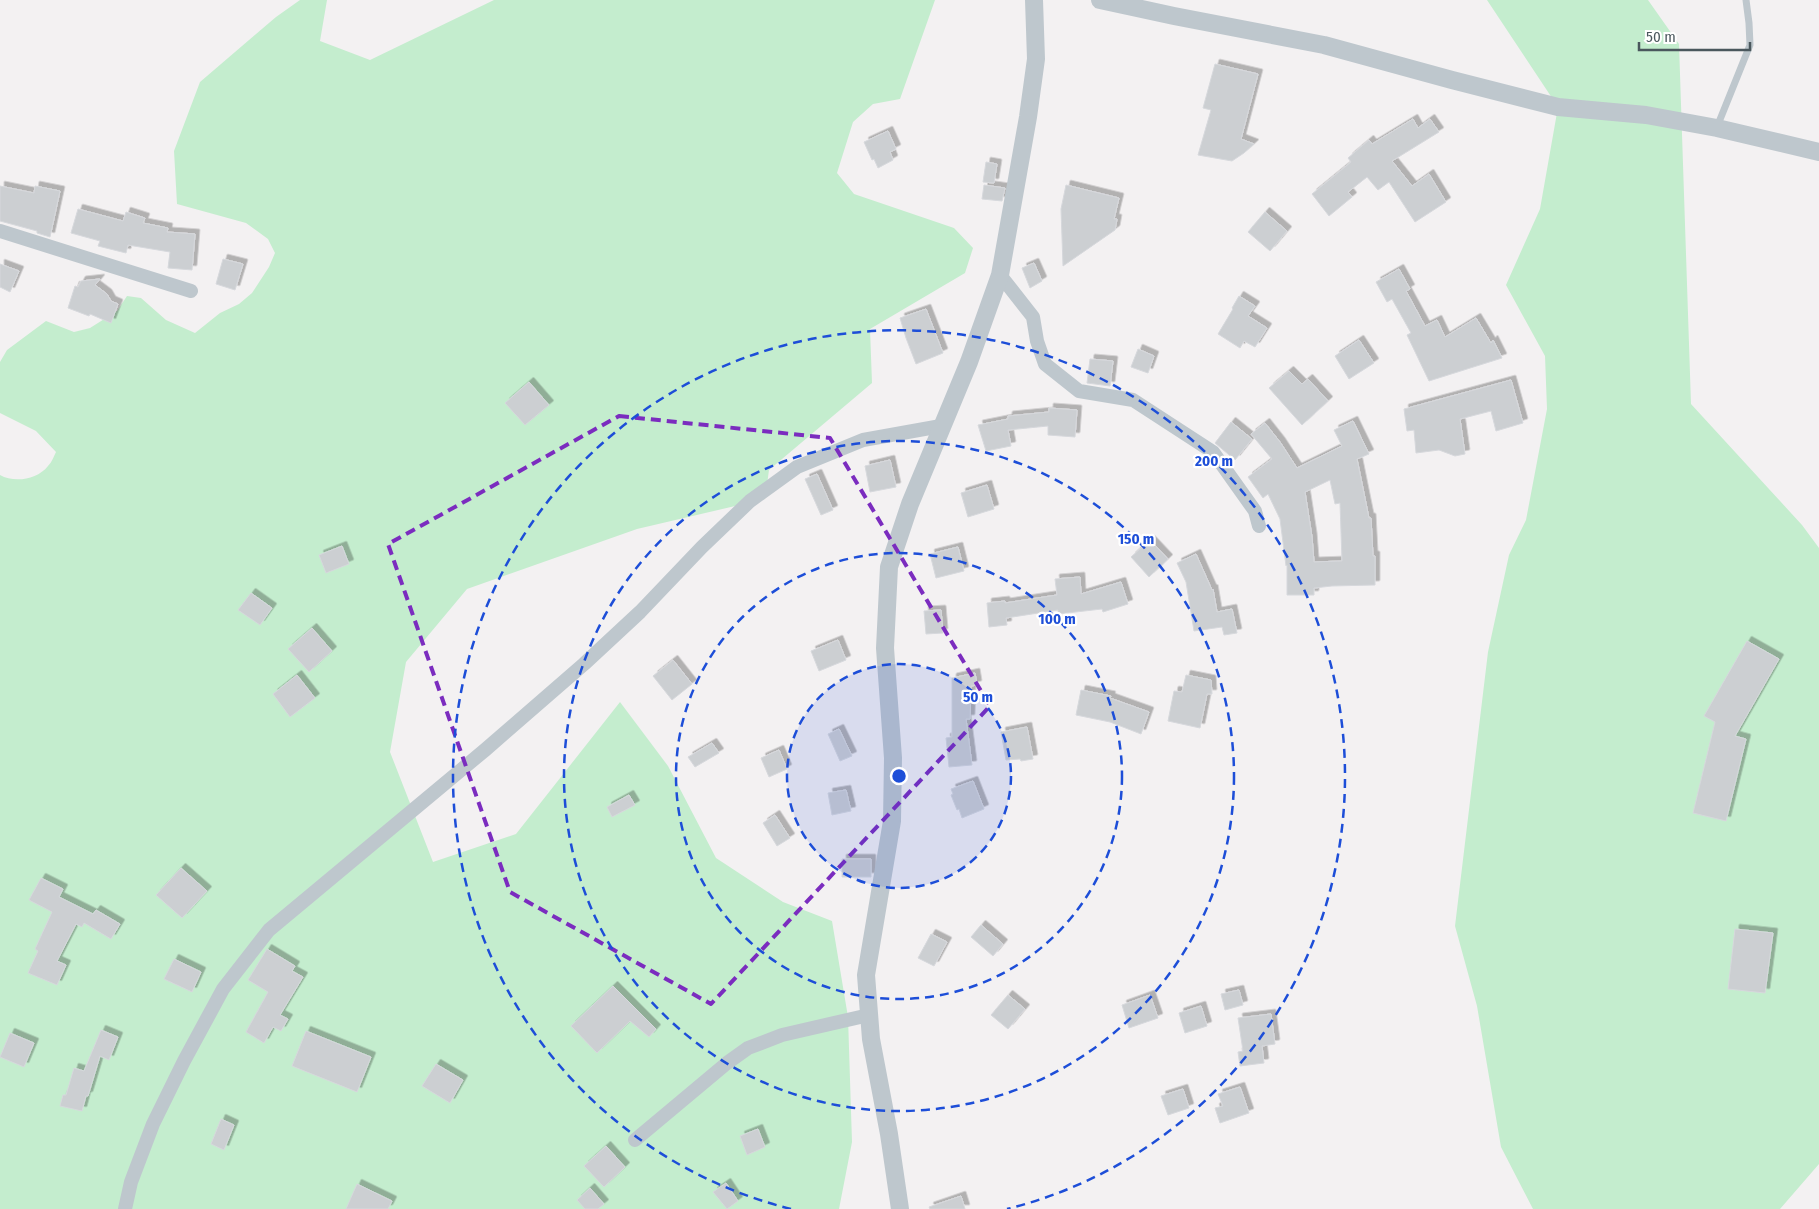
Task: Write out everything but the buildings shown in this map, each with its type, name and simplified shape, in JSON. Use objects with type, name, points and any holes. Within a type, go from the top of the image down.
[{"type":"street","points":[[900,1209],[889,1134],[871,1039],[866,975],[892,821],[893,758],[886,648],[889,567],[910,504],[940,426],[969,362],[1000,276],[1028,117],[1036,59],[1034,0]]},
{"type":"street","points":[[1100,0],[1324,45],[1558,107],[1646,115],[1717,128],[1819,152]]},
{"type":"street","points":[[0,231],[191,291]]},
{"type":"street","points":[[1000,276],[1034,317],[1036,341],[1045,364],[1079,392],[1134,400],[1214,452],[1255,511],[1259,526]]},
{"type":"street","points":[[126,1209],[131,1182],[153,1124],[184,1061],[223,989],[269,930],[485,750],[584,664],[640,612],[702,547],[750,501],[797,467],[863,440],[940,426]]},
{"type":"street","points":[[635,1140],[748,1048],[782,1035],[869,1015]]},
{"type":"lane","points":[[1717,128],[1750,45],[1750,23],[1746,0]]},
{"type":"highlighted area","points":[[619,416],[830,438],[990,706],[711,1004],[510,892],[388,544]]},
{"type":"green space","points":[[300,0],[327,0],[320,41],[370,60],[494,0],[935,0],[900,99],[873,104],[853,122],[837,173],[854,194],[954,228],[973,248],[965,273],[870,329],[872,383],[769,470],[765,499],[637,529],[467,589],[406,662],[390,752],[433,862],[516,834],[620,702],[668,766],[716,858],[783,902],[832,921],[848,1017],[852,1142],[839,1209],[0,1209],[0,475],[12,479],[32,477],[48,466],[56,452],[36,431],[0,413],[0,362],[7,350],[46,321],[74,332],[90,328],[117,311],[127,296],[141,298],[166,320],[195,333],[220,313],[239,304],[252,293],[269,267],[275,253],[268,239],[246,223],[177,204],[174,151],[200,82],[276,17]]},
{"type":"green space","points":[[1487,0],[1648,0],[1679,44],[1691,404],[1802,525],[1819,548],[1819,1164],[1780,1209],[1533,1209],[1501,1147],[1477,1006],[1455,926],[1488,652],[1509,555],[1526,520],[1547,409],[1545,356],[1506,285],[1540,209],[1558,107]]}]
